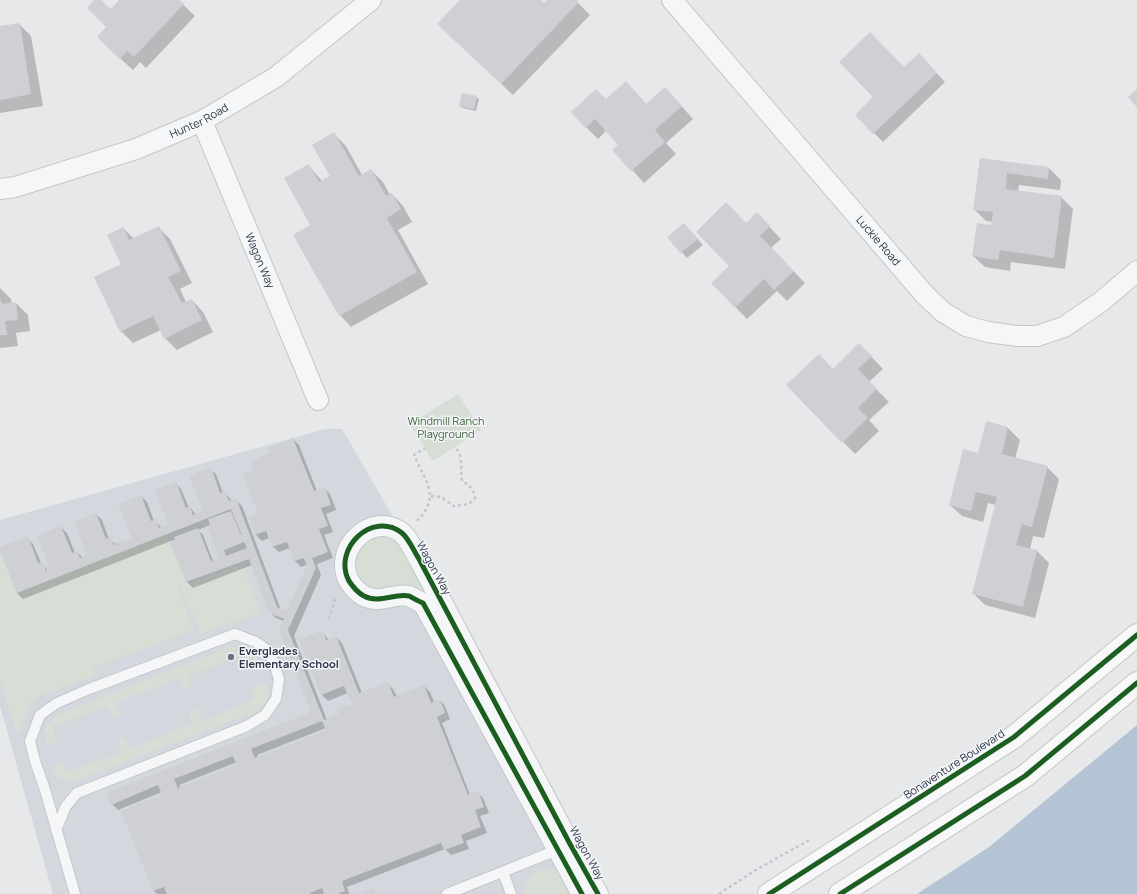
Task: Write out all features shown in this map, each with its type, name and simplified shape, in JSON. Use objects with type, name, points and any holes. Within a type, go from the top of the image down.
[{"type":"main road","name":"Bonaventure Boulevard","points":[[769,894],[1014,738],[1137,636]]},
{"type":"main road","points":[[840,894],[1025,776],[1137,683]]},
{"type":"street","name":"Hunter Road","points":[[0,189],[15,187],[136,150],[202,121],[276,78],[371,0]]},
{"type":"street","name":"Luckie Road","points":[[672,0],[925,295],[943,312],[966,326],[988,332],[1018,336],[1037,336],[1064,327],[1102,301],[1137,271]]},
{"type":"street","name":"Wagon Way","points":[[202,121],[318,400]]},
{"type":"street","name":"Wagon Way","points":[[582,894],[423,603],[409,596],[398,596],[374,600],[364,596],[353,587],[347,576],[344,564],[347,552],[355,539],[366,530],[376,526],[390,527],[403,534],[411,546],[598,894]]},
{"type":"lane","points":[[56,830],[66,806],[77,793],[248,726],[265,715],[276,699],[279,679],[270,652],[256,642],[235,634],[89,689],[57,703],[40,715],[30,740],[34,761],[75,894]]},
{"type":"lane","points":[[447,894],[557,850]]},
{"type":"lane","points":[[503,872],[511,894]]},
{"type":"path","points":[[431,496],[441,497],[454,506],[469,504],[474,498],[474,492],[470,486],[462,481],[462,460],[456,447]]},
{"type":"path","points":[[416,522],[430,505],[431,496],[414,455],[425,448]]},
{"type":"path","points":[[719,894],[754,871],[811,839]]},
{"type":"shaded area","name":"Everglades Elementary School","points":[[325,429],[342,429],[403,534],[598,894],[53,894],[0,706],[0,520]]},
{"type":"green space","name":"Windmill Ranch Playground","points":[[458,394],[481,430],[433,461],[410,424]]},
{"type":"green space","points":[[166,535],[186,582],[183,585],[243,565],[261,613],[201,634],[180,586],[178,587],[194,630],[93,668],[95,676],[37,697],[29,705],[20,732],[17,734],[0,680],[0,552],[17,593]]},
{"type":"green space","points":[[379,536],[396,541],[401,545],[426,591],[423,596],[364,588],[353,573],[353,555],[364,541]]},
{"type":"green space","points":[[232,646],[247,648],[257,658],[256,663],[251,666],[246,665],[242,661],[242,655],[188,676],[192,687],[187,689],[183,688],[178,678],[116,703],[119,716],[112,717],[106,706],[53,727],[57,742],[46,744],[46,727],[57,715]]},
{"type":"green space","points":[[261,682],[266,685],[268,690],[266,703],[250,714],[77,780],[65,780],[53,774],[53,769],[57,762],[63,762],[66,772],[122,753],[119,739],[121,736],[126,739],[129,749],[193,724],[188,711],[194,708],[198,711],[202,721],[249,702],[255,699],[252,690]]},
{"type":"green space","points":[[550,869],[559,873],[565,878],[572,894],[523,894],[525,883],[531,876],[539,871]]},
{"type":"water","points":[[1137,725],[1137,894],[917,894],[989,847]]},
{"type":"building","points":[[94,0],[101,0],[111,9],[119,0],[180,0],[184,4],[134,57],[127,51],[120,59],[97,37],[106,27],[87,8]]},
{"type":"building","points":[[460,0],[541,0],[544,3],[547,0],[576,0],[579,2],[501,84],[437,24]]},
{"type":"building","points":[[20,23],[31,94],[0,100],[0,26]]},
{"type":"building","points":[[870,32],[904,67],[919,53],[937,73],[873,134],[855,115],[873,97],[839,62]]},
{"type":"building","points":[[626,81],[646,104],[665,87],[682,106],[655,130],[665,142],[631,171],[612,150],[618,145],[595,119],[585,128],[571,112],[596,89],[606,99]]},
{"type":"building","points":[[1137,89],[1137,107],[1128,97]]},
{"type":"building","points":[[462,93],[477,96],[474,109],[459,106]]},
{"type":"building","points":[[334,132],[359,176],[371,169],[386,196],[392,193],[401,209],[387,218],[417,272],[339,316],[293,235],[310,225],[284,178],[309,164],[319,182],[330,176],[312,145]]},
{"type":"building","points":[[980,158],[1049,167],[1048,179],[1007,173],[1006,189],[1062,196],[1054,258],[1000,250],[998,260],[972,256],[977,223],[991,225],[993,212],[973,210]]},
{"type":"building","points":[[726,202],[746,223],[757,212],[770,226],[760,236],[794,271],[774,290],[764,279],[735,308],[711,283],[729,266],[696,232]]},
{"type":"building","points":[[684,223],[698,239],[680,253],[667,237]]},
{"type":"building","points":[[159,226],[181,271],[168,277],[182,303],[192,299],[202,320],[164,339],[153,316],[120,332],[94,277],[121,264],[107,235],[123,227],[129,240]]},
{"type":"building","points":[[0,299],[2,304],[16,302],[18,320],[5,321],[7,335],[0,335]]},
{"type":"building","points":[[859,343],[872,356],[858,369],[877,389],[858,408],[868,418],[842,443],[786,385],[819,354],[833,369]]},
{"type":"building","points":[[986,421],[1008,427],[1002,454],[1048,466],[1032,527],[1022,524],[1016,545],[1037,550],[1023,607],[972,594],[997,497],[976,492],[971,511],[949,505],[963,449],[978,453]]},
{"type":"building","points":[[293,438],[314,491],[325,487],[331,505],[321,508],[328,526],[319,529],[328,552],[312,558],[316,568],[288,630],[324,720],[339,714],[337,709],[352,704],[344,686],[321,695],[299,640],[323,630],[326,640],[336,636],[359,693],[388,682],[394,697],[424,685],[431,703],[440,699],[445,713],[437,717],[468,795],[478,791],[484,807],[475,810],[481,827],[461,835],[464,843],[444,850],[441,843],[342,881],[345,891],[338,894],[324,894],[322,888],[310,894],[167,894],[164,887],[153,891],[121,811],[162,795],[158,785],[111,805],[106,793],[311,712],[279,630],[284,619],[269,613],[249,559],[186,582],[170,542],[175,540],[174,537],[198,528],[211,561],[219,558],[207,526],[210,525],[208,519],[231,511],[242,535],[231,509],[17,593],[0,552],[0,547],[28,536],[38,563],[42,562],[46,571],[50,569],[37,536],[61,526],[72,553],[77,551],[80,558],[87,555],[74,522],[96,513],[106,539],[110,537],[114,545],[132,538],[118,504],[141,495],[151,521],[156,519],[159,528],[168,524],[155,490],[176,482],[186,508],[190,506],[193,515],[203,511],[189,476],[211,467],[220,493],[225,492],[229,501],[236,498],[277,607],[287,611],[307,566],[304,558],[294,561],[287,542],[272,547],[266,531],[255,535],[248,517],[258,514],[243,474],[254,471],[250,461],[270,453],[268,448]],"holes":[[[244,542],[247,548],[226,556],[224,550]],[[322,721],[326,730],[255,758],[251,749]],[[233,756],[237,765],[178,788],[174,779]]]},
{"type":"building","points":[[374,888],[376,894],[358,894]]},
{"type":"cycle path","points":[[582,894],[423,603],[409,596],[403,595],[381,599],[370,598],[360,593],[349,581],[345,569],[346,557],[350,546],[358,536],[379,526],[390,527],[405,536],[419,559],[598,894]]},
{"type":"cycle path","points":[[769,894],[1014,737],[1137,635]]},
{"type":"cycle path","points":[[840,894],[1025,776],[1137,683]]},
{"type":"place","name":"Everglades Elementary School","points":[[231,657]]}]
